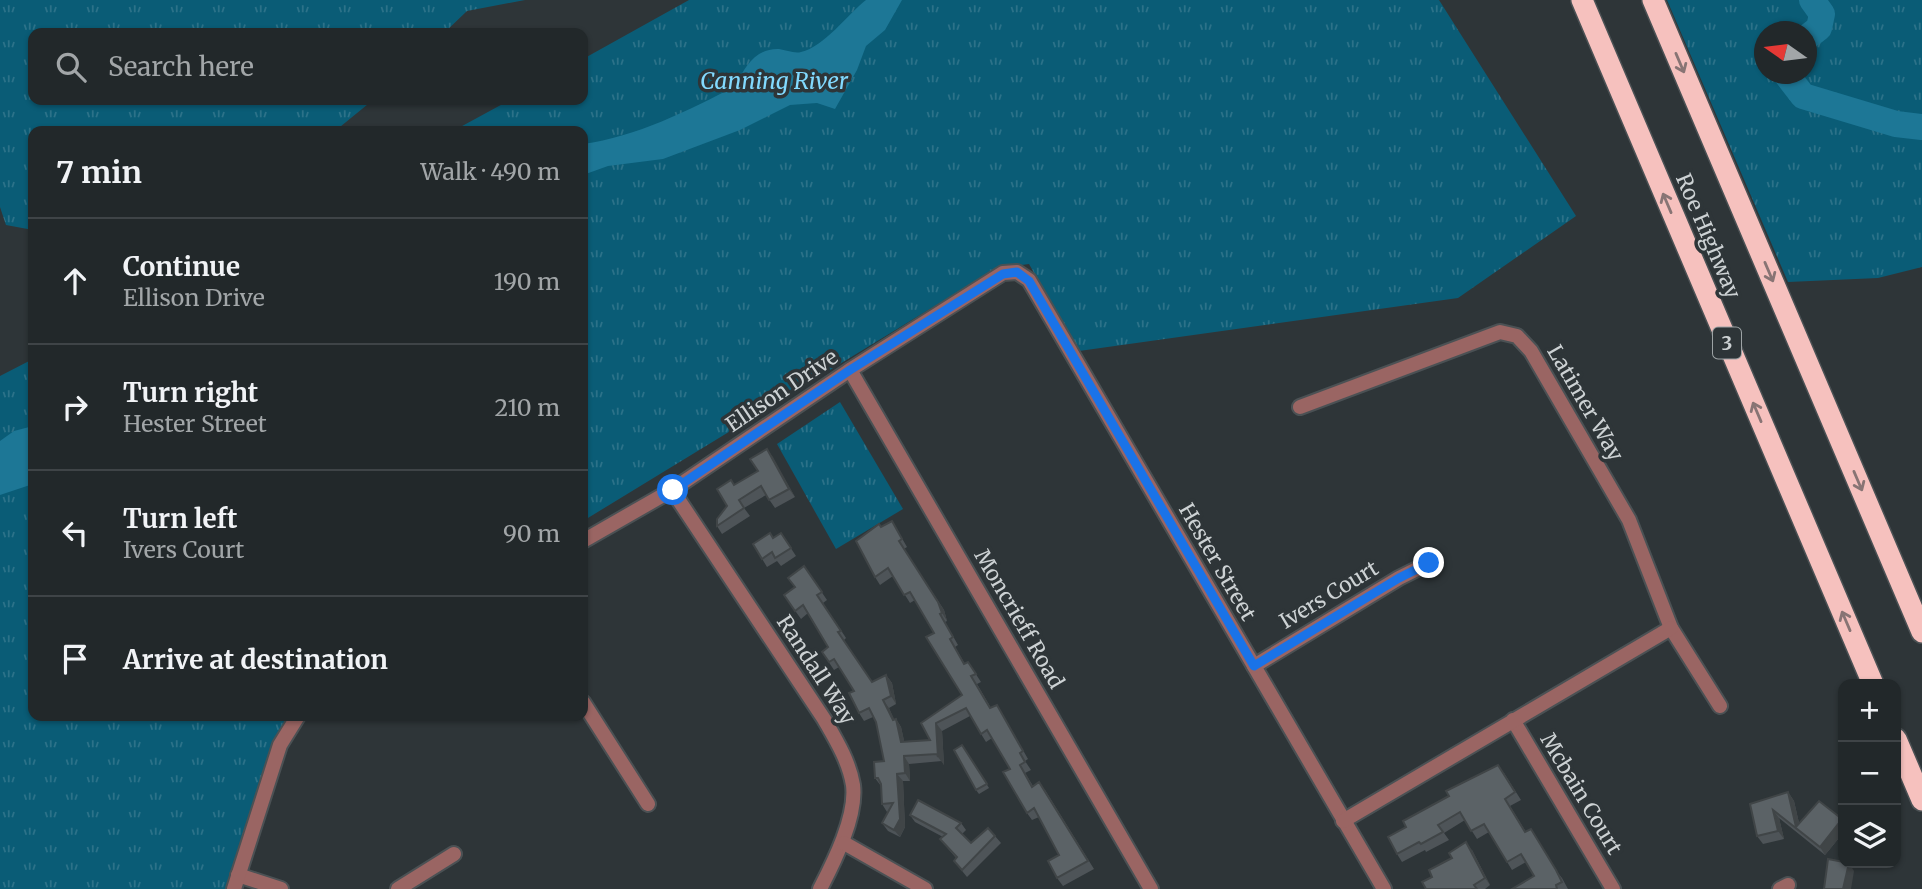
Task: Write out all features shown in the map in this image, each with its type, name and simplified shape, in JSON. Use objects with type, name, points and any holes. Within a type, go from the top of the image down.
[{"type":"highway","name":"Roe Highway","points":[[1582,0],[1870,679]]},
{"type":"highway","name":"Roe Highway","points":[[1653,0],[1922,632]]},
{"type":"highway","points":[[1897,742],[1922,800]]},
{"type":"street","name":"Hester Street","points":[[1003,274],[1017,272],[1029,281],[1384,889]]},
{"type":"street","name":"Ellison Drive","points":[[588,538],[673,490],[850,370],[1003,274]]},
{"type":"street","name":"Latimer Way","points":[[1300,407],[1500,332],[1517,336],[1531,351],[1629,520],[1671,628],[1720,706]]},
{"type":"street","name":"Moncrieff Road","points":[[850,370],[1152,889]]},
{"type":"street","name":"Randall Way","points":[[673,490],[843,752],[853,787],[844,843],[820,889]]},
{"type":"street","name":"Ivers Court","points":[[1254,666],[1399,578],[1429,563]]},
{"type":"street","points":[[1343,821],[1671,628]]},
{"type":"street","points":[[588,710],[648,804]]},
{"type":"street","name":"Mcbain Court","points":[[1513,720],[1613,889]]},
{"type":"street","points":[[281,889],[236,882],[280,745],[295,721]]},
{"type":"street","points":[[844,843],[925,889]]},
{"type":"street","points":[[398,889],[454,854]]},
{"type":"green space","points":[[0,0],[525,0],[467,11],[449,28],[28,28],[28,105],[367,105],[341,126],[28,126],[28,229],[6,225],[0,207]]},
{"type":"green space","points":[[689,0],[1439,0],[1576,216],[1458,298],[1079,351],[1029,264],[997,268],[588,518],[588,126],[462,126],[501,105],[588,105],[588,56]]},
{"type":"green space","points":[[1667,0],[1922,0],[1922,267],[1878,278],[1788,282]]},
{"type":"green space","points":[[28,362],[28,721],[286,721],[275,740],[227,889],[0,889],[0,376]]},
{"type":"green space","points":[[840,402],[903,509],[836,549],[777,444]]},
{"type":"water","name":"Canning River","points":[[866,0],[902,0],[885,30],[866,46],[857,70],[835,109],[817,103],[790,105],[740,130],[663,159],[608,166],[588,173],[588,143],[642,129],[736,86],[747,66],[757,55],[779,49],[799,52],[810,49],[827,37]]},
{"type":"water","points":[[28,427],[28,486],[0,495],[0,441],[14,431]]},
{"type":"building","points":[[767,449],[789,489],[769,500],[761,486],[739,500],[744,508],[717,526],[717,519],[727,506],[717,489],[731,480],[734,485],[758,471],[750,459]]},
{"type":"building","points":[[892,521],[902,539],[899,541],[938,602],[942,613],[940,614],[953,637],[950,639],[964,664],[968,662],[976,674],[971,676],[990,708],[997,705],[1023,751],[1020,753],[1025,762],[1020,765],[1032,787],[1039,782],[1088,861],[1057,878],[1048,861],[1059,855],[1034,808],[1027,813],[1003,772],[1010,769],[987,730],[981,734],[966,708],[936,723],[938,757],[937,754],[904,756],[905,773],[897,774],[900,819],[894,830],[882,823],[893,803],[882,804],[881,784],[878,778],[875,778],[874,762],[884,761],[876,722],[869,708],[859,713],[849,693],[854,691],[834,659],[829,662],[822,652],[828,647],[803,605],[795,611],[784,595],[795,587],[788,578],[804,566],[822,592],[817,595],[841,631],[838,632],[872,682],[886,675],[891,696],[883,700],[893,720],[896,719],[901,742],[930,740],[921,723],[962,695],[926,637],[934,633],[910,592],[904,595],[888,568],[875,577],[856,541],[879,524],[881,527]]},
{"type":"building","points":[[770,533],[773,538],[781,533],[791,548],[775,558],[772,552],[762,559],[753,544]]},
{"type":"building","points":[[962,745],[987,784],[976,790],[954,750]]},
{"type":"building","points":[[1498,765],[1515,792],[1505,799],[1525,832],[1531,829],[1556,870],[1562,882],[1556,885],[1557,889],[1512,889],[1534,876],[1521,854],[1507,862],[1484,824],[1471,831],[1460,812],[1438,825],[1443,832],[1397,854],[1388,837],[1406,827],[1403,821],[1449,796],[1446,791]]},
{"type":"building","points":[[1788,792],[1796,827],[1819,801],[1838,816],[1838,824],[1820,847],[1773,810],[1778,831],[1757,836],[1750,804]]},
{"type":"building","points":[[918,800],[961,823],[956,828],[971,843],[988,828],[995,836],[962,870],[954,861],[957,857],[940,839],[946,834],[910,815]]},
{"type":"building","points":[[1466,842],[1485,878],[1474,885],[1477,889],[1426,889],[1422,882],[1432,877],[1429,870],[1452,858],[1449,853]]},
{"type":"building","points":[[1828,859],[1838,861],[1838,868],[1848,868],[1843,889],[1824,889]]},
{"type":"waterway","name":"Canning River","points":[[1812,0],[1822,14],[1817,30]]},
{"type":"waterway","name":"Canning River","points":[[1794,84],[1803,96],[1896,124],[1922,127]]},
{"type":"route","points":[[673,490],[850,370],[1003,274],[1017,272],[1029,281],[1254,666],[1399,578],[1429,563]]}]
